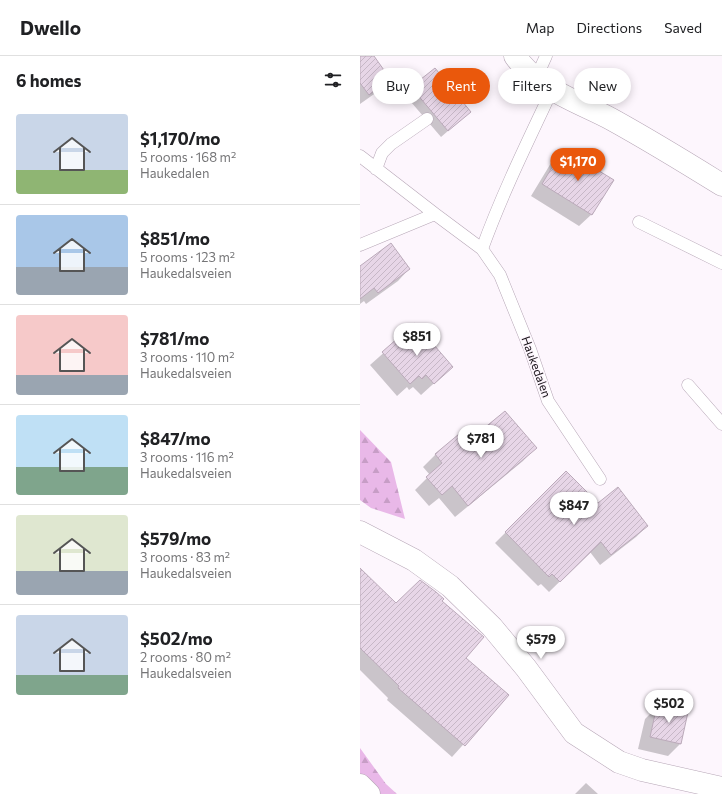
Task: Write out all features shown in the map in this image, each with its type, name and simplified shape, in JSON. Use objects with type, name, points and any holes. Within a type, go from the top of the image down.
[{"type":"street","points":[[516,56],[520,63],[526,68]]},
{"type":"street","points":[[566,96],[653,143],[722,184]]},
{"type":"street","points":[[360,532],[414,560],[450,586],[492,626],[526,668],[574,733],[619,762],[642,770],[722,788]]},
{"type":"street","points":[[360,784],[369,794]]},
{"type":"lane","points":[[545,68],[546,56]]},
{"type":"lane","points":[[482,249],[537,104]]},
{"type":"lane","points":[[376,169],[382,153],[391,144],[427,119]]},
{"type":"lane","name":"Haukedalen","points":[[360,156],[434,214],[482,249],[500,275],[530,349],[548,401],[600,479]]},
{"type":"lane","points":[[360,245],[434,214]]},
{"type":"lane","points":[[639,222],[722,263]]},
{"type":"lane","points":[[688,386],[722,424]]},
{"type":"green space","points":[[360,430],[391,462],[405,519],[371,508],[360,500]]},
{"type":"green space","points":[[360,748],[386,784],[397,794],[360,794]]},
{"type":"building","points":[[360,56],[374,56],[382,68],[372,68],[372,93],[369,95],[360,83]]},
{"type":"building","points":[[432,70],[432,104],[464,104],[471,112],[448,131],[424,102],[424,77]]},
{"type":"building","points":[[563,149],[614,180],[592,215],[542,184]]},
{"type":"building","points":[[391,243],[410,269],[378,293],[374,288],[360,299],[360,266]]},
{"type":"building","points":[[415,323],[453,367],[434,384],[426,375],[422,379],[419,376],[410,384],[382,352]]},
{"type":"building","points":[[505,411],[537,448],[468,506],[452,486],[442,495],[426,477],[442,463],[435,454],[459,434],[466,443]]},
{"type":"building","points":[[566,471],[598,503],[618,487],[648,526],[611,555],[601,542],[560,582],[552,574],[549,577],[505,532]]},
{"type":"building","points":[[360,568],[396,603],[420,580],[444,599],[442,601],[484,637],[466,658],[509,695],[465,746],[398,688],[399,686],[360,648]]},
{"type":"building","points":[[657,705],[688,712],[681,744],[650,737]]}]
